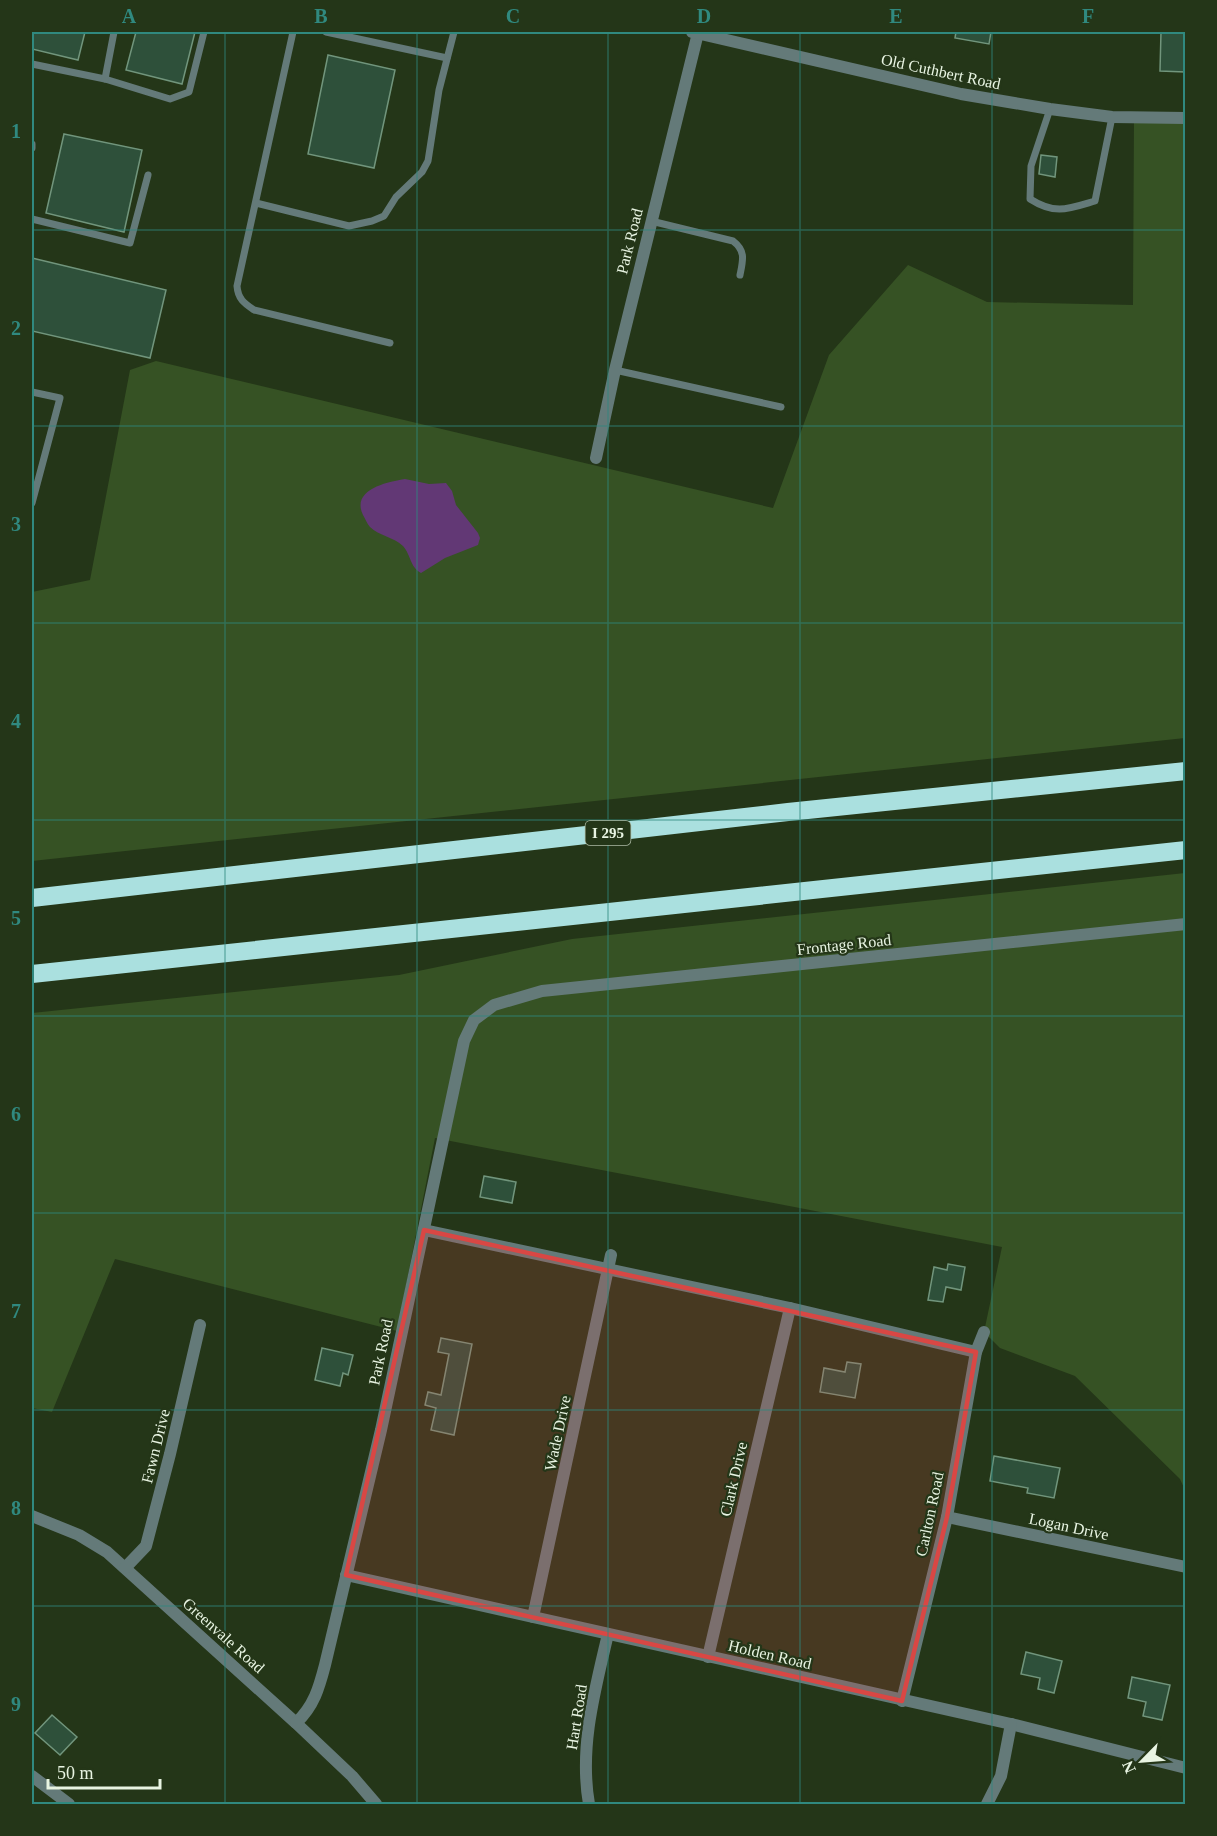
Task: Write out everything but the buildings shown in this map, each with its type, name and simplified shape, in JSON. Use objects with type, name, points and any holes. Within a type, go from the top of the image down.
[{"type":"highway","name":"I 295","points":[[32,898],[788,812],[1185,771]]},
{"type":"highway","points":[[32,974],[1185,850]]},
{"type":"street","name":"Old Cuthbert Road","points":[[695,32],[961,94],[1112,117],[1185,118]]},
{"type":"street","name":"Park Road","points":[[596,458],[695,32]]},
{"type":"street","name":"Frontage Road","points":[[507,1000],[542,991],[1185,924]]},
{"type":"street","name":"Park Road","points":[[296,1724],[308,1712],[318,1694],[381,1430],[464,1041],[474,1020],[494,1005],[507,1000]]},
{"type":"street","points":[[424,1230],[790,1308],[976,1352]]},
{"type":"street","name":"Wade Drive","points":[[534,1617],[611,1255]]},
{"type":"street","name":"Clark Drive","points":[[708,1657],[790,1308]]},
{"type":"street","name":"Fawn Drive","points":[[125,1568],[146,1546],[200,1325]]},
{"type":"street","name":"Carlton Road","points":[[902,1701],[946,1516],[976,1352],[984,1332]]},
{"type":"street","name":"Greenvale Road","points":[[32,1516],[92,1542],[125,1568],[352,1776],[376,1804]]},
{"type":"street","name":"Logan Drive","points":[[946,1516],[1185,1567]]},
{"type":"street","name":"Holden Road","points":[[346,1575],[1011,1725],[1185,1768]]},
{"type":"street","name":"Hart Road","points":[[589,1804],[586,1785],[586,1750],[592,1704],[608,1635]]},
{"type":"street","points":[[987,1804],[1001,1776],[1011,1725]]},
{"type":"street","points":[[32,1776],[69,1804]]},
{"type":"lane","points":[[105,79],[114,32]]},
{"type":"lane","points":[[32,64],[105,79],[170,99],[189,92],[204,32]]},
{"type":"lane","points":[[293,32],[237,286],[238,295],[242,302],[254,310],[390,343]]},
{"type":"lane","points":[[326,32],[447,58]]},
{"type":"lane","points":[[256,203],[349,226],[384,216],[396,197],[422,172],[428,161],[439,90],[453,32]]},
{"type":"lane","points":[[1050,109],[1031,166],[1030,199],[1043,207],[1064,211],[1095,201],[1112,117]]},
{"type":"lane","points":[[32,219],[130,243],[148,175]]},
{"type":"lane","points":[[651,221],[734,241],[741,247],[744,255],[741,275]]},
{"type":"lane","points":[[615,370],[781,407]]},
{"type":"lane","points":[[32,392],[60,398],[32,502]]},
{"type":"highlighted area","points":[[424,1230],[976,1352],[947,1517],[902,1701],[346,1575]]},
{"type":"green space","points":[[1134,119],[1185,119],[1185,738],[32,861],[32,592],[90,580],[130,370],[156,361],[773,508],[829,355],[908,265],[987,302],[1133,305]]},
{"type":"green space","points":[[1185,873],[1185,1490],[1180,1479],[1075,1376],[1000,1348],[984,1332],[1002,1247],[435,1138],[397,1331],[115,1259],[52,1412],[32,1408],[32,1013],[399,975],[572,939]]},
{"type":"shaded area","points":[[405,479],[429,484],[446,483],[452,491],[456,505],[478,533],[480,538],[478,545],[445,558],[421,573],[417,570],[403,546],[370,527],[361,506],[362,499],[372,489]]}]
